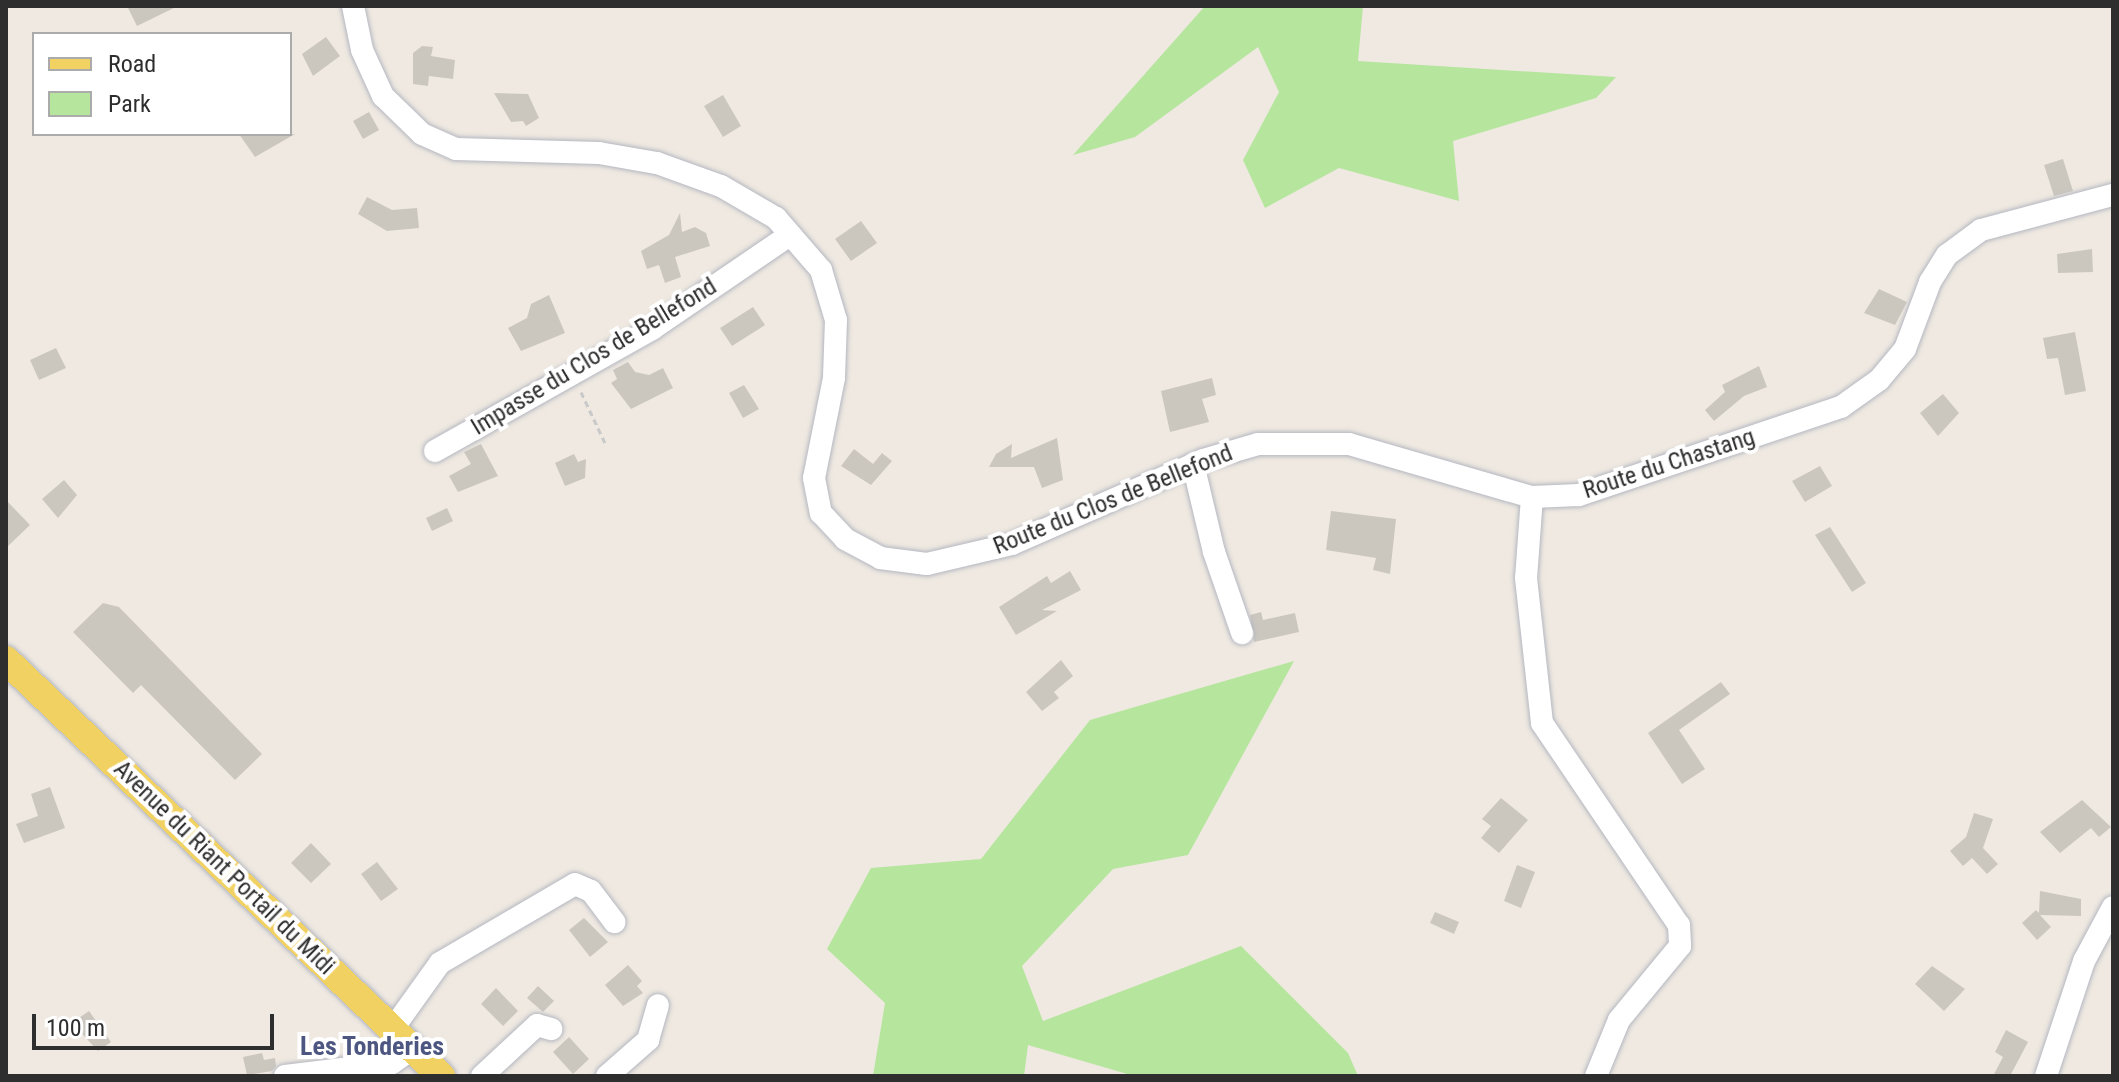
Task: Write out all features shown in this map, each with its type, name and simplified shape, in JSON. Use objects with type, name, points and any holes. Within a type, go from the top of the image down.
[{"type":"main road","name":"Avenue du Riant Portail du Midi","points":[[6,660],[441,1076]]},
{"type":"street","name":"Route du Clos de Bellefond","points":[[353,6],[362,50],[383,96],[422,134],[456,149],[599,153],[657,163],[721,186],[776,218],[821,270],[836,320],[834,378],[814,478],[821,513],[845,539],[880,558],[927,564],[1012,544],[1193,464],[1258,444],[1349,444],[1532,497]]},
{"type":"street","name":"Route du Chastang","points":[[1532,497],[1579,495],[1841,407],[1879,380],[1905,349],[1930,282],[1947,255],[1981,230],[2113,195]]},
{"type":"street","name":"Impasse du Clos de Bellefond","points":[[435,451],[652,329],[790,235]]},
{"type":"street","points":[[1193,464],[1214,552],[1242,633]]},
{"type":"street","points":[[1532,497],[1526,578],[1542,723],[1679,925],[1680,946],[1619,1020],[1596,1076]]},
{"type":"street","points":[[285,1076],[392,1063],[440,963],[575,884],[591,891],[614,922]]},
{"type":"street","points":[[2046,1076],[2084,961],[2113,907]]},
{"type":"street","points":[[607,1076],[648,1040],[658,1005]]},
{"type":"street","points":[[482,1076],[537,1025],[551,1029]]},
{"type":"path","points":[[573,374],[606,445]]},
{"type":"green space","points":[[1205,6],[1363,6],[1358,61],[1616,77],[1596,98],[1453,141],[1459,201],[1339,168],[1265,208],[1243,160],[1279,92],[1258,47],[1135,137],[1073,155]]},
{"type":"green space","points":[[1294,661],[1188,855],[1113,869],[1022,966],[1043,1021],[1241,946],[1348,1053],[1358,1076],[1134,1076],[1028,1045],[1024,1076],[873,1076],[885,1003],[827,949],[871,868],[981,859],[1090,720]]},
{"type":"building","points":[[127,6],[178,6],[137,26]]},
{"type":"building","points":[[326,37],[340,56],[313,76],[302,54]]},
{"type":"building","points":[[422,46],[433,47],[431,56],[455,60],[453,79],[429,76],[428,86],[413,84],[413,53]]},
{"type":"building","points":[[494,93],[528,94],[539,118],[526,126],[523,121],[511,122]]},
{"type":"building","points":[[723,95],[741,126],[723,137],[704,106]]},
{"type":"building","points":[[369,112],[379,130],[363,139],[353,121]]},
{"type":"building","points":[[240,136],[292,136],[255,157]]},
{"type":"building","points":[[2063,159],[2073,191],[2054,196],[2044,165]]},
{"type":"building","points":[[367,197],[392,210],[417,208],[419,228],[387,231],[358,214]]},
{"type":"building","points":[[680,213],[682,232],[695,227],[706,233],[710,246],[675,257],[681,277],[665,283],[659,265],[647,269],[641,251],[669,235]]},
{"type":"building","points":[[861,221],[877,243],[851,261],[835,239]]},
{"type":"building","points":[[2092,249],[2093,272],[2058,273],[2057,254]]},
{"type":"building","points":[[1879,289],[1907,302],[1895,325],[1864,313]]},
{"type":"building","points":[[549,295],[565,333],[521,351],[508,328],[527,318],[531,304]]},
{"type":"building","points":[[753,307],[765,325],[732,346],[720,328]]},
{"type":"building","points":[[2075,332],[2086,391],[2065,395],[2058,358],[2047,359],[2043,338]]},
{"type":"building","points":[[56,348],[66,368],[39,380],[30,360]]},
{"type":"building","points":[[628,362],[635,372],[649,375],[663,368],[673,388],[631,409],[611,383],[617,379],[613,370]]},
{"type":"building","points":[[1759,366],[1767,387],[1744,396],[1714,421],[1705,410],[1725,392],[1722,385]]},
{"type":"building","points":[[1212,378],[1216,395],[1202,399],[1209,422],[1170,432],[1161,391]]},
{"type":"building","points":[[744,385],[759,409],[743,418],[729,393]]},
{"type":"building","points":[[1943,394],[1959,413],[1938,436],[1920,413]]},
{"type":"building","points":[[1057,438],[1063,480],[1042,488],[1034,467],[989,467],[996,454],[1012,444],[1011,458]]},
{"type":"building","points":[[481,444],[498,476],[458,492],[449,476],[471,464],[464,452]]},
{"type":"building","points":[[854,449],[873,464],[882,453],[892,461],[871,485],[841,466]]},
{"type":"building","points":[[574,454],[578,462],[586,459],[585,478],[565,486],[555,463]]},
{"type":"building","points":[[1820,466],[1832,486],[1805,502],[1792,481]]},
{"type":"building","points":[[64,480],[77,495],[58,518],[42,499]]},
{"type":"building","points":[[6,500],[30,525],[6,548]]},
{"type":"building","points":[[447,508],[453,521],[432,531],[426,518]]},
{"type":"building","points":[[1331,511],[1396,519],[1390,574],[1373,570],[1376,558],[1326,550]]},
{"type":"building","points":[[1830,527],[1866,583],[1852,592],[1815,535]]},
{"type":"building","points":[[1070,571],[1081,590],[1042,610],[1057,611],[1016,635],[999,607],[1047,576],[1051,583]]},
{"type":"building","points":[[103,603],[119,607],[262,754],[235,780],[141,685],[133,693],[73,632]]},
{"type":"building","points":[[1261,612],[1263,620],[1295,613],[1299,632],[1254,642],[1250,615]]},
{"type":"building","points":[[1061,660],[1073,676],[1054,692],[1059,698],[1042,711],[1026,692]]},
{"type":"building","points":[[1721,682],[1730,694],[1679,730],[1705,769],[1682,784],[1648,733]]},
{"type":"building","points":[[50,787],[65,828],[24,843],[16,824],[38,816],[31,794]]},
{"type":"building","points":[[1501,798],[1528,820],[1499,853],[1481,838],[1491,826],[1482,819]]},
{"type":"building","points":[[2082,800],[2111,827],[2099,837],[2091,828],[2060,853],[2040,832]]},
{"type":"building","points":[[1974,813],[1993,819],[1983,848],[1998,864],[1987,874],[1972,858],[1963,866],[1950,851],[1966,837]]},
{"type":"building","points":[[311,843],[331,864],[311,883],[291,863]]},
{"type":"building","points":[[377,862],[398,889],[381,901],[361,874]]},
{"type":"building","points":[[1517,865],[1535,872],[1521,908],[1504,901]]},
{"type":"building","points":[[2040,891],[2081,899],[2081,916],[2040,915],[2051,927],[2037,940],[2022,923],[2036,910],[2039,913]]},
{"type":"building","points":[[1435,912],[1459,922],[1454,934],[1430,923]]},
{"type":"building","points":[[584,918],[608,942],[590,957],[569,930]]},
{"type":"building","points":[[628,965],[642,981],[637,986],[643,993],[623,1006],[605,985]]},
{"type":"building","points":[[1932,966],[1965,989],[1944,1011],[1915,984]]},
{"type":"building","points":[[538,986],[554,1001],[543,1012],[527,998]]},
{"type":"building","points":[[496,988],[518,1011],[503,1026],[481,1004]]},
{"type":"building","points":[[89,1011],[111,1042],[98,1051],[72,1023]]},
{"type":"building","points":[[2006,1030],[2028,1042],[2010,1076],[1993,1076],[2003,1057],[1995,1052]]},
{"type":"building","points":[[569,1037],[589,1059],[573,1074],[553,1052]]},
{"type":"building","points":[[262,1053],[264,1060],[275,1058],[276,1066],[272,1071],[247,1075],[243,1057]]},
{"type":"district","name":"Les Tonderies","points":[[372,1047]]}]
